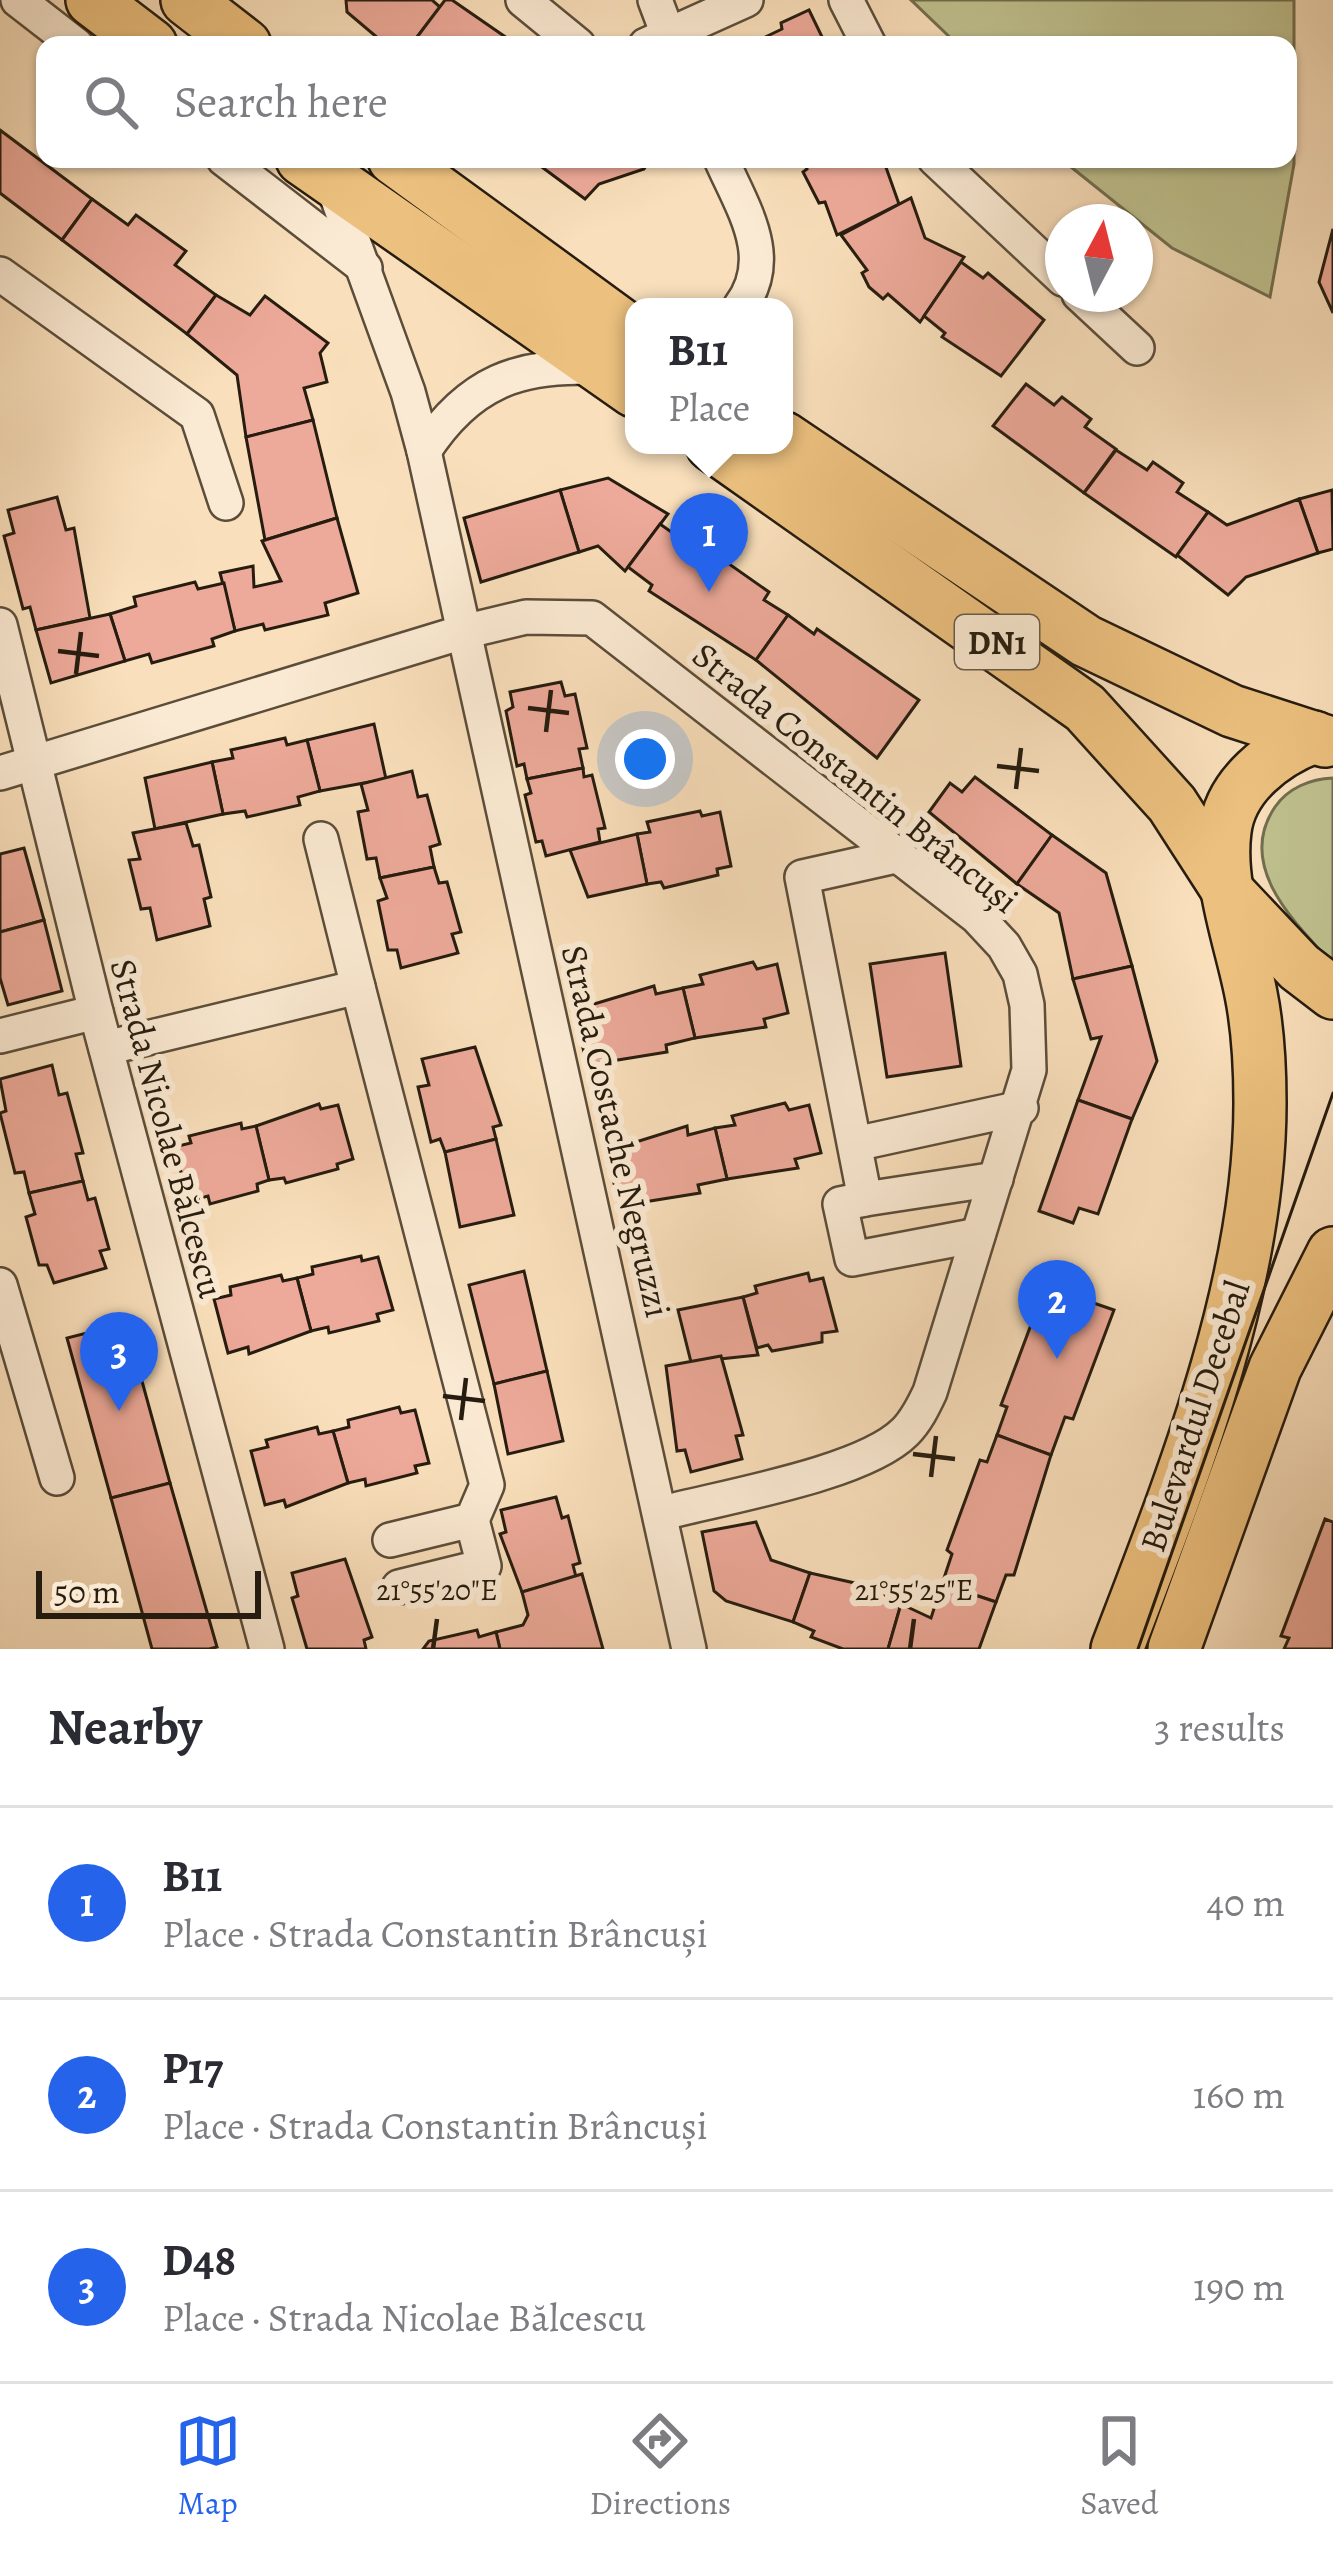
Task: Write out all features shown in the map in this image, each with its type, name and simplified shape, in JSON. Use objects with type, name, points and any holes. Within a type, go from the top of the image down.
[{"type":"main road","points":[[92,0],[140,36]]},
{"type":"main road","points":[[190,1],[234,36]]},
{"type":"main road","points":[[404,168],[623,364]]},
{"type":"main road","points":[[317,170],[623,364]]},
{"type":"main road","name":"DN1","points":[[793,444],[1086,641],[1212,703],[1324,740]]},
{"type":"main road","name":"DN1","points":[[725,454],[1085,708],[1172,804],[1229,894],[1299,967],[1333,993]]},
{"type":"main road","name":"DN1","points":[[1229,894],[1225,830],[1232,804],[1282,749],[1324,740]]},
{"type":"main road","name":"Bulevardul Decebal","points":[[1117,1649],[1224,1344],[1257,1189],[1258,1033],[1229,894]]},
{"type":"main road","name":"Bulevardul Decebal","points":[[1174,1649],[1275,1368],[1333,1253]]},
{"type":"street","points":[[18,0],[64,36]]},
{"type":"street","points":[[523,0],[567,36]]},
{"type":"street","points":[[655,0],[661,36]]},
{"type":"street","points":[[674,36],[746,0]]},
{"type":"street","points":[[846,0],[864,36]]},
{"type":"street","points":[[236,168],[366,268]]},
{"type":"street","points":[[725,168],[760,259],[755,288],[747,298]]},
{"type":"street","points":[[944,168],[1045,262]]},
{"type":"street","name":"Strada Costache Negruzzi","points":[[317,170],[366,268],[424,452],[663,1513],[689,1649]]},
{"type":"street","points":[[2,278],[197,415],[226,502]]},
{"type":"street","points":[[1098,312],[1137,348]]},
{"type":"street","points":[[424,452],[463,400],[530,369],[623,364]]},
{"type":"street","name":"Strada Constantin Brâncuși","points":[[0,773],[464,632],[526,617],[592,619],[977,916],[1004,946],[1020,974],[1030,1041],[1021,1108],[930,1392],[902,1435],[852,1463],[663,1513]]},
{"type":"street","name":"Strada Nicolae Bălcescu","points":[[0,625],[96,1012],[266,1649]]},
{"type":"street","points":[[320,839],[487,1485],[472,1520],[484,1567],[400,1587]]},
{"type":"street","points":[[866,1199],[802,878],[896,856]]},
{"type":"street","points":[[106,1048],[358,987]]},
{"type":"street","points":[[0,1036],[96,1012]]},
{"type":"street","points":[[855,1144],[1021,1108]]},
{"type":"street","points":[[978,1235],[852,1259],[840,1204],[996,1179]]},
{"type":"street","points":[[0,1285],[57,1478]]},
{"type":"street","points":[[390,1540],[472,1520]]},
{"type":"green space","points":[[911,0],[1294,0],[1294,36],[949,36]]},
{"type":"green space","points":[[1072,168],[1293,168],[1270,297],[1172,248],[1153,233],[1153,204],[1117,204]]},
{"type":"green space","points":[[1333,778],[1333,964],[1287,912],[1266,872],[1262,851],[1264,829],[1280,800],[1300,786]]},
{"type":"building","points":[[346,0],[432,0],[440,7],[418,36],[375,36],[347,12]]},
{"type":"building","points":[[445,0],[452,0],[504,36],[418,36]]},
{"type":"building","points":[[809,10],[822,36],[768,36],[782,29],[781,23]]},
{"type":"building","points":[[0,130],[36,157],[36,168],[51,168],[92,199],[62,240],[0,193]]},
{"type":"building","points":[[543,168],[645,168],[599,184],[585,199]]},
{"type":"building","points":[[886,168],[899,204],[837,235],[825,202],[819,203],[803,172]]},
{"type":"building","points":[[911,198],[925,238],[964,257],[920,322],[888,294],[883,299],[869,287],[862,273],[867,270],[841,235]]},
{"type":"building","points":[[92,199],[128,225],[136,215],[186,251],[175,265],[216,295],[187,334],[62,240]]},
{"type":"building","points":[[1333,229],[1333,313],[1319,282]]},
{"type":"building","points":[[961,262],[983,278],[988,273],[1044,320],[1001,376],[942,337],[945,333],[924,316]]},
{"type":"building","points":[[216,295],[250,315],[265,296],[328,343],[320,353],[327,382],[304,388],[313,420],[246,437],[237,375],[187,334]]},
{"type":"building","points":[[1026,384],[1054,405],[1062,397],[1091,419],[1085,427],[1116,449],[1084,493],[993,426]]},
{"type":"building","points":[[313,420],[337,518],[265,540],[246,437]]},
{"type":"building","points":[[1116,450],[1147,470],[1153,462],[1183,483],[1177,492],[1208,512],[1176,557],[1084,493]]},
{"type":"building","points":[[608,478],[668,514],[625,571],[598,546],[579,552],[560,490]]},
{"type":"building","points":[[560,490],[579,552],[481,582],[464,518]]},
{"type":"building","points":[[1332,490],[1333,549],[1318,553],[1299,499]]},
{"type":"building","points":[[57,497],[66,530],[74,528],[90,618],[36,630],[30,607],[23,609],[4,536],[14,533],[8,510]]},
{"type":"building","points":[[1299,499],[1318,553],[1246,577],[1228,595],[1177,555],[1208,512],[1227,525]]},
{"type":"building","points":[[337,518],[358,593],[325,603],[328,615],[265,630],[263,624],[235,631],[220,573],[253,566],[254,587],[281,581],[262,541]]},
{"type":"building","points":[[660,524],[684,541],[688,535],[769,592],[764,600],[788,615],[756,660],[649,591],[652,585],[628,567]]},
{"type":"building","points":[[195,582],[198,589],[224,583],[235,631],[212,639],[214,646],[152,663],[149,654],[125,661],[110,614],[136,606],[134,597]]},
{"type":"building","points":[[110,614],[125,661],[51,683],[36,630]]},
{"type":"building","points":[[788,615],[814,634],[817,629],[919,700],[877,758],[756,660]]},
{"type":"building","points":[[561,682],[565,696],[575,694],[587,748],[579,749],[583,768],[527,779],[524,764],[517,766],[506,711],[513,707],[510,692]]},
{"type":"building","points":[[374,724],[386,779],[320,791],[307,740]]},
{"type":"building","points":[[285,738],[287,745],[307,740],[320,791],[298,797],[300,805],[247,817],[245,811],[223,814],[212,762],[233,758],[231,750]]},
{"type":"building","points":[[212,762],[223,814],[155,829],[145,778]]},
{"type":"building","points":[[583,768],[584,777],[592,775],[605,828],[598,829],[600,842],[546,856],[542,841],[536,842],[525,795],[531,793],[527,779]]},
{"type":"building","points":[[412,771],[418,797],[427,795],[440,844],[430,847],[434,867],[380,878],[376,858],[367,859],[358,812],[368,810],[361,784]]},
{"type":"building","points":[[975,777],[1052,835],[1017,884],[929,812],[950,783],[962,792]]},
{"type":"building","points":[[700,811],[702,816],[720,812],[731,866],[717,869],[718,875],[664,888],[661,882],[647,884],[637,834],[650,832],[647,822]]},
{"type":"building","points":[[186,823],[193,846],[199,845],[211,897],[204,899],[210,926],[157,940],[150,908],[141,909],[129,860],[140,859],[133,833]]},
{"type":"building","points":[[637,834],[647,884],[588,897],[570,850]]},
{"type":"building","points":[[1052,835],[1106,873],[1132,966],[1073,979],[1059,913],[1017,884]]},
{"type":"building","points":[[24,848],[44,920],[0,932],[0,854]]},
{"type":"building","points":[[434,867],[439,883],[447,882],[461,932],[452,934],[458,953],[401,968],[397,950],[388,950],[378,901],[387,898],[380,878]]},
{"type":"building","points":[[44,920],[62,991],[8,1005],[0,978],[0,932]]},
{"type":"building","points":[[945,953],[961,1066],[887,1077],[870,964]]},
{"type":"building","points":[[753,962],[757,969],[777,964],[788,1013],[764,1019],[766,1027],[695,1038],[683,988],[703,984],[700,975]]},
{"type":"building","points":[[1132,966],[1157,1061],[1132,1119],[1078,1100],[1101,1037],[1091,1039],[1073,979]]},
{"type":"building","points":[[654,986],[656,994],[683,988],[695,1038],[666,1045],[667,1052],[587,1065],[574,1010]]},
{"type":"building","points":[[475,1047],[501,1125],[493,1127],[496,1139],[445,1152],[440,1139],[431,1142],[418,1087],[429,1085],[422,1059]]},
{"type":"building","points":[[52,1065],[59,1095],[67,1093],[83,1153],[76,1154],[83,1181],[29,1193],[24,1172],[15,1173],[0,1113],[6,1111],[0,1079]]},
{"type":"building","points":[[1078,1100],[1132,1119],[1098,1214],[1079,1208],[1073,1223],[1039,1211]]},
{"type":"building","points":[[785,1103],[789,1110],[809,1105],[821,1153],[795,1159],[798,1168],[727,1179],[715,1128],[735,1125],[732,1116]]},
{"type":"building","points":[[319,1104],[321,1109],[338,1105],[353,1159],[337,1164],[338,1169],[286,1183],[284,1178],[269,1180],[256,1126]]},
{"type":"building","points":[[241,1123],[242,1129],[256,1126],[269,1180],[257,1184],[258,1191],[210,1204],[208,1196],[189,1201],[174,1147],[191,1143],[189,1136]]},
{"type":"building","points":[[687,1126],[688,1135],[715,1128],[727,1179],[698,1185],[700,1193],[619,1206],[607,1151]]},
{"type":"building","points":[[496,1139],[514,1215],[460,1227],[445,1152]]},
{"type":"building","points":[[83,1181],[88,1200],[95,1198],[109,1249],[100,1251],[106,1268],[54,1283],[47,1265],[39,1265],[26,1217],[35,1214],[29,1193]]},
{"type":"building","points":[[361,1256],[362,1261],[378,1257],[393,1310],[377,1314],[379,1321],[329,1333],[328,1327],[311,1331],[297,1278],[313,1274],[312,1267]]},
{"type":"building","points":[[524,1271],[547,1371],[494,1384],[469,1285]]},
{"type":"building","points":[[808,1273],[810,1281],[823,1278],[837,1331],[822,1333],[822,1342],[772,1351],[768,1345],[757,1348],[743,1297],[757,1293],[755,1286]]},
{"type":"building","points":[[281,1275],[283,1281],[297,1278],[311,1331],[249,1354],[248,1347],[228,1353],[214,1299],[231,1295],[230,1287]]},
{"type":"building","points":[[1038,1284],[1114,1310],[1073,1419],[1065,1417],[1051,1455],[997,1435],[1007,1407],[1001,1405],[1035,1314],[1027,1310]]},
{"type":"building","points":[[743,1297],[758,1355],[691,1362],[678,1310]]},
{"type":"building","points":[[126,1323],[170,1483],[111,1498],[67,1338]]},
{"type":"building","points":[[721,1356],[743,1435],[736,1436],[742,1459],[691,1472],[685,1450],[677,1451],[666,1366]]},
{"type":"building","points":[[547,1371],[563,1441],[508,1454],[494,1384]]},
{"type":"building","points":[[399,1407],[401,1413],[415,1410],[429,1463],[415,1466],[417,1473],[366,1486],[365,1479],[348,1483],[333,1431],[349,1427],[348,1420]]},
{"type":"building","points":[[317,1427],[319,1434],[333,1431],[348,1483],[286,1507],[284,1500],[265,1505],[251,1451],[268,1447],[266,1440]]},
{"type":"building","points":[[997,1435],[1051,1455],[1014,1575],[1006,1575],[996,1602],[942,1584],[952,1554],[947,1550],[980,1460],[987,1462]]},
{"type":"building","points":[[170,1483],[217,1647],[152,1649],[111,1498]]},
{"type":"building","points":[[556,1497],[562,1518],[568,1516],[580,1563],[573,1565],[576,1577],[522,1592],[500,1534],[506,1532],[501,1510]]},
{"type":"building","points":[[1325,1519],[1333,1522],[1333,1649],[1284,1649],[1289,1638],[1281,1636]]},
{"type":"building","points":[[756,1522],[771,1560],[810,1573],[793,1622],[726,1601],[714,1591],[702,1532]]},
{"type":"building","points":[[345,1559],[372,1637],[364,1640],[366,1649],[307,1649],[292,1598],[298,1596],[292,1573]]},
{"type":"building","points":[[810,1573],[886,1590],[884,1599],[901,1604],[888,1649],[843,1649],[811,1637],[814,1631],[793,1622]]},
{"type":"building","points":[[582,1574],[603,1649],[500,1649],[496,1632],[523,1625],[528,1615],[522,1592]]},
{"type":"building","points":[[942,1584],[996,1602],[979,1649],[888,1649],[901,1604],[931,1618]]},
{"type":"building","points":[[477,1630],[479,1637],[496,1632],[500,1649],[423,1649],[429,1641]]},
{"type":"tram line","points":[[1138,1649],[1333,1093]]},
{"type":"place","name":"B11","points":[[709,592]]},
{"type":"place","name":"P17","points":[[1057,1359]]},
{"type":"place","name":"D48","points":[[119,1411]]}]
